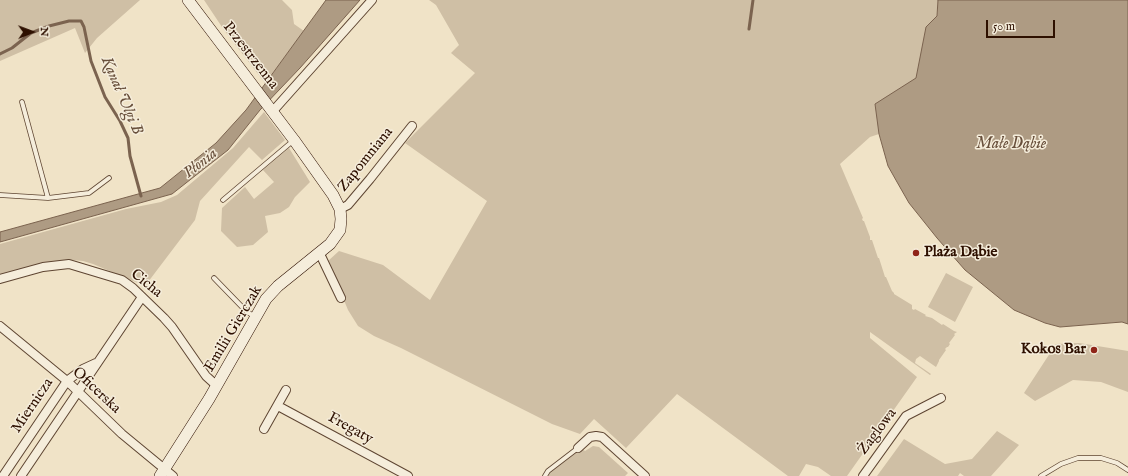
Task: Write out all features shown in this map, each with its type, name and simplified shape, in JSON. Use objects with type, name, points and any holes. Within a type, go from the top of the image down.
[{"type":"street","name":"Przestrzenna","points":[[188,0],[271,108]]},
{"type":"street","points":[[271,108],[372,0]]},
{"type":"street","name":"Emilii Gierczak","points":[[166,474],[266,299],[274,289],[320,254],[334,240],[340,230],[340,208],[333,195],[271,108]]},
{"type":"street","name":"Zapomniana","points":[[340,208],[348,205],[412,126]]},
{"type":"street","points":[[320,254],[341,298]]},
{"type":"street","name":"Cicha","points":[[0,279],[43,267],[69,264],[122,280],[142,296],[172,327],[206,376],[217,386]]},
{"type":"street","name":"Miernicza","points":[[21,476],[142,296]]},
{"type":"street","name":"Oficerska","points":[[0,326],[67,382],[166,474]]},
{"type":"street","name":"Miernicza","points":[[3,476],[67,382],[83,369],[97,363]]},
{"type":"street","points":[[264,429],[286,390]]},
{"type":"street","name":"Żaglowa","points":[[863,476],[906,416],[941,398]]},
{"type":"street","name":"Fregaty","points":[[278,406],[408,476]]},
{"type":"street","points":[[578,448],[590,437],[602,437],[645,476]]},
{"type":"lane","points":[[22,102],[48,198]]},
{"type":"lane","points":[[223,200],[294,140]]},
{"type":"lane","points":[[0,195],[48,198],[89,193],[109,178]]},
{"type":"lane","points":[[214,278],[246,311],[256,317]]},
{"type":"lane","points":[[545,476],[548,471],[578,448]]},
{"type":"lane","points":[[1041,476],[1061,464],[1078,458],[1100,458],[1117,463],[1128,470]]},
{"type":"shaded area","points":[[0,0],[140,0],[97,38],[85,53],[75,28],[0,61]]},
{"type":"shaded area","points":[[204,0],[282,0],[292,10],[294,24],[304,31],[265,83],[224,30]]},
{"type":"shaded area","points":[[429,0],[938,0],[937,16],[939,62],[879,134],[870,137],[840,164],[863,218],[862,219],[870,240],[872,240],[885,277],[894,294],[912,305],[912,309],[915,309],[926,315],[925,316],[932,318],[942,325],[943,324],[957,332],[954,334],[955,335],[948,347],[945,349],[946,350],[936,367],[920,356],[916,359],[915,363],[931,374],[930,375],[870,332],[870,338],[917,377],[847,476],[831,476],[818,467],[806,464],[799,476],[788,476],[677,394],[626,448],[594,419],[580,434],[552,424],[401,348],[374,336],[358,326],[348,310],[328,261],[339,251],[383,265],[430,300],[487,201],[405,143],[475,73],[451,53],[459,45],[436,5]]},
{"type":"shaded area","points":[[264,112],[285,140],[262,160],[249,147],[200,201],[195,220],[145,286],[93,264],[72,260],[53,262],[0,275],[0,244],[126,209],[161,202],[177,195],[233,148]]},
{"type":"shaded area","points":[[289,148],[310,182],[295,197],[289,207],[280,213],[265,216],[268,232],[253,245],[237,247],[221,231],[222,208],[245,187],[254,199],[274,182],[263,170]]},
{"type":"shaded area","points":[[946,273],[973,287],[955,322],[928,307]]},
{"type":"shaded area","points":[[1079,343],[1128,351],[1128,392],[1101,382],[1073,380],[1035,401],[1024,393],[1056,344]]},
{"type":"shaded area","points":[[997,431],[1019,445],[991,476],[964,476],[960,473],[958,476],[877,476],[904,439],[945,464],[972,459]]},
{"type":"shaded area","points":[[593,446],[599,447],[628,473],[625,476],[548,476],[550,472],[581,448],[585,451]]},
{"type":"water","name":"Płonia","points":[[326,0],[360,0],[300,68],[260,110],[228,150],[172,194],[0,242],[0,232],[160,188],[216,143],[246,110]]},
{"type":"water","name":"Małe Dąbie","points":[[938,0],[1128,0],[1128,324],[1122,322],[1060,327],[1045,323],[1014,310],[965,270],[909,203],[888,166],[879,134],[875,104],[916,78],[926,27],[937,16]]},
{"type":"waterway","points":[[749,29],[753,0]]},
{"type":"waterway","name":"Kanał Ulgi B","points":[[0,54],[12,48],[31,33],[49,26],[69,21],[81,21],[84,27],[91,61],[105,97],[120,121],[128,138],[130,156],[141,196]]},
{"type":"place","name":"Plaża Dąbie","points":[[916,253]]},
{"type":"place","name":"Kokos Bar","points":[[1094,350]]}]
